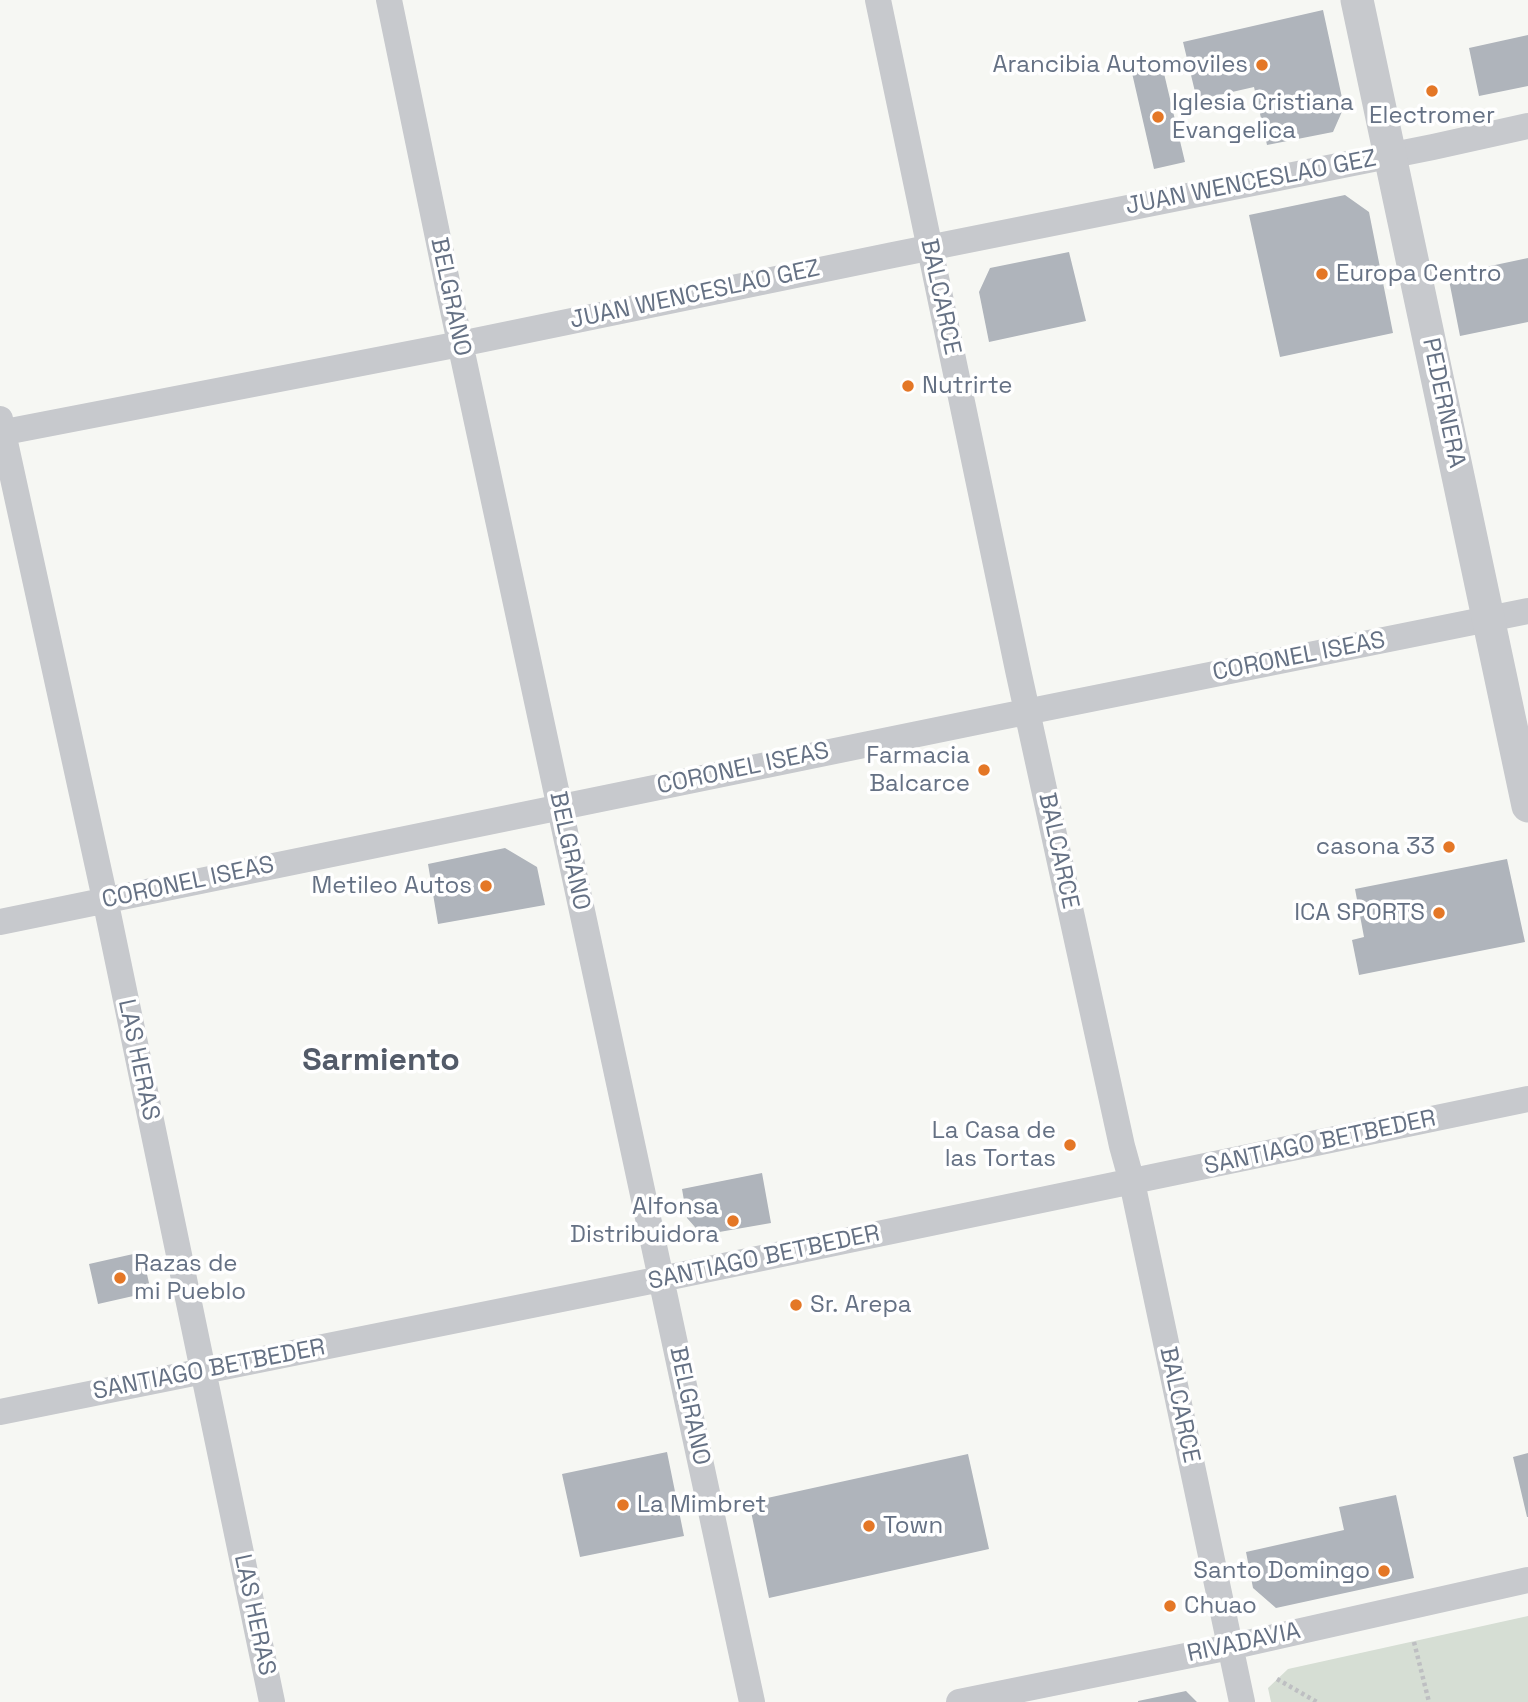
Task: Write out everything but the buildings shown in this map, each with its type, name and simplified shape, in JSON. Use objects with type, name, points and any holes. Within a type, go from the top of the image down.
[{"type":"street","name":"BELGRANO","points":[[389,0],[460,344],[752,1702]]},
{"type":"street","name":"BALCARCE","points":[[878,0],[1018,670],[1132,1182],[1241,1702]]},
{"type":"street","name":"PEDERNERA","points":[[1357,0],[1528,806]]},
{"type":"street","name":"JUAN WENCESLAO GEZ","points":[[1,428],[460,344],[1528,126]]},
{"type":"street","name":"LAS HERAS","points":[[1,428],[105,900],[272,1702]]},
{"type":"street","name":"CORONEL ISEAS","points":[[0,922],[1528,611]]},
{"type":"street","name":"SANTIAGO BETBEDER","points":[[0,1412],[662,1279],[1528,1099]]},
{"type":"street","name":"RIVADAVIA","points":[[959,1702],[1230,1647],[1528,1580]]},
{"type":"path","points":[[1414,1642],[1429,1702]]},
{"type":"path","points":[[1277,1679],[1317,1702]]},
{"type":"shaded area","points":[[1528,1616],[1528,1702],[1271,1702],[1268,1688],[1288,1669]]},
{"type":"place","name":"Arancibia Automoviles","points":[[1262,65]]},
{"type":"place","name":"Electromer","points":[[1432,91]]},
{"type":"place","name":"Iglesia Cristiana Evangelica","points":[[1158,117]]},
{"type":"place","name":"Europa Centro","points":[[1322,274]]},
{"type":"place","name":"Nutrirte","points":[[908,386]]},
{"type":"place","name":"Farmacia Balcarce","points":[[984,770]]},
{"type":"place","name":"casona 33","points":[[1449,847]]},
{"type":"place","name":"Metileo Autos","points":[[486,886]]},
{"type":"place","name":"ICA SPORTS","points":[[1439,913]]},
{"type":"place","name":"La Casa de las Tortas","points":[[1070,1145]]},
{"type":"place","name":"Alfonsa Distribuidora","points":[[733,1221]]},
{"type":"place","name":"Razas de mi Pueblo","points":[[120,1278]]},
{"type":"place","name":"Sr. Arepa","points":[[796,1305]]},
{"type":"place","name":"La Mimbret","points":[[623,1505]]},
{"type":"place","name":"Town","points":[[869,1526]]},
{"type":"place","name":"Santo Domingo","points":[[1384,1571]]},
{"type":"place","name":"Chuao","points":[[1170,1606]]},
{"type":"district","name":"Sarmiento","points":[[381,1061]]}]
